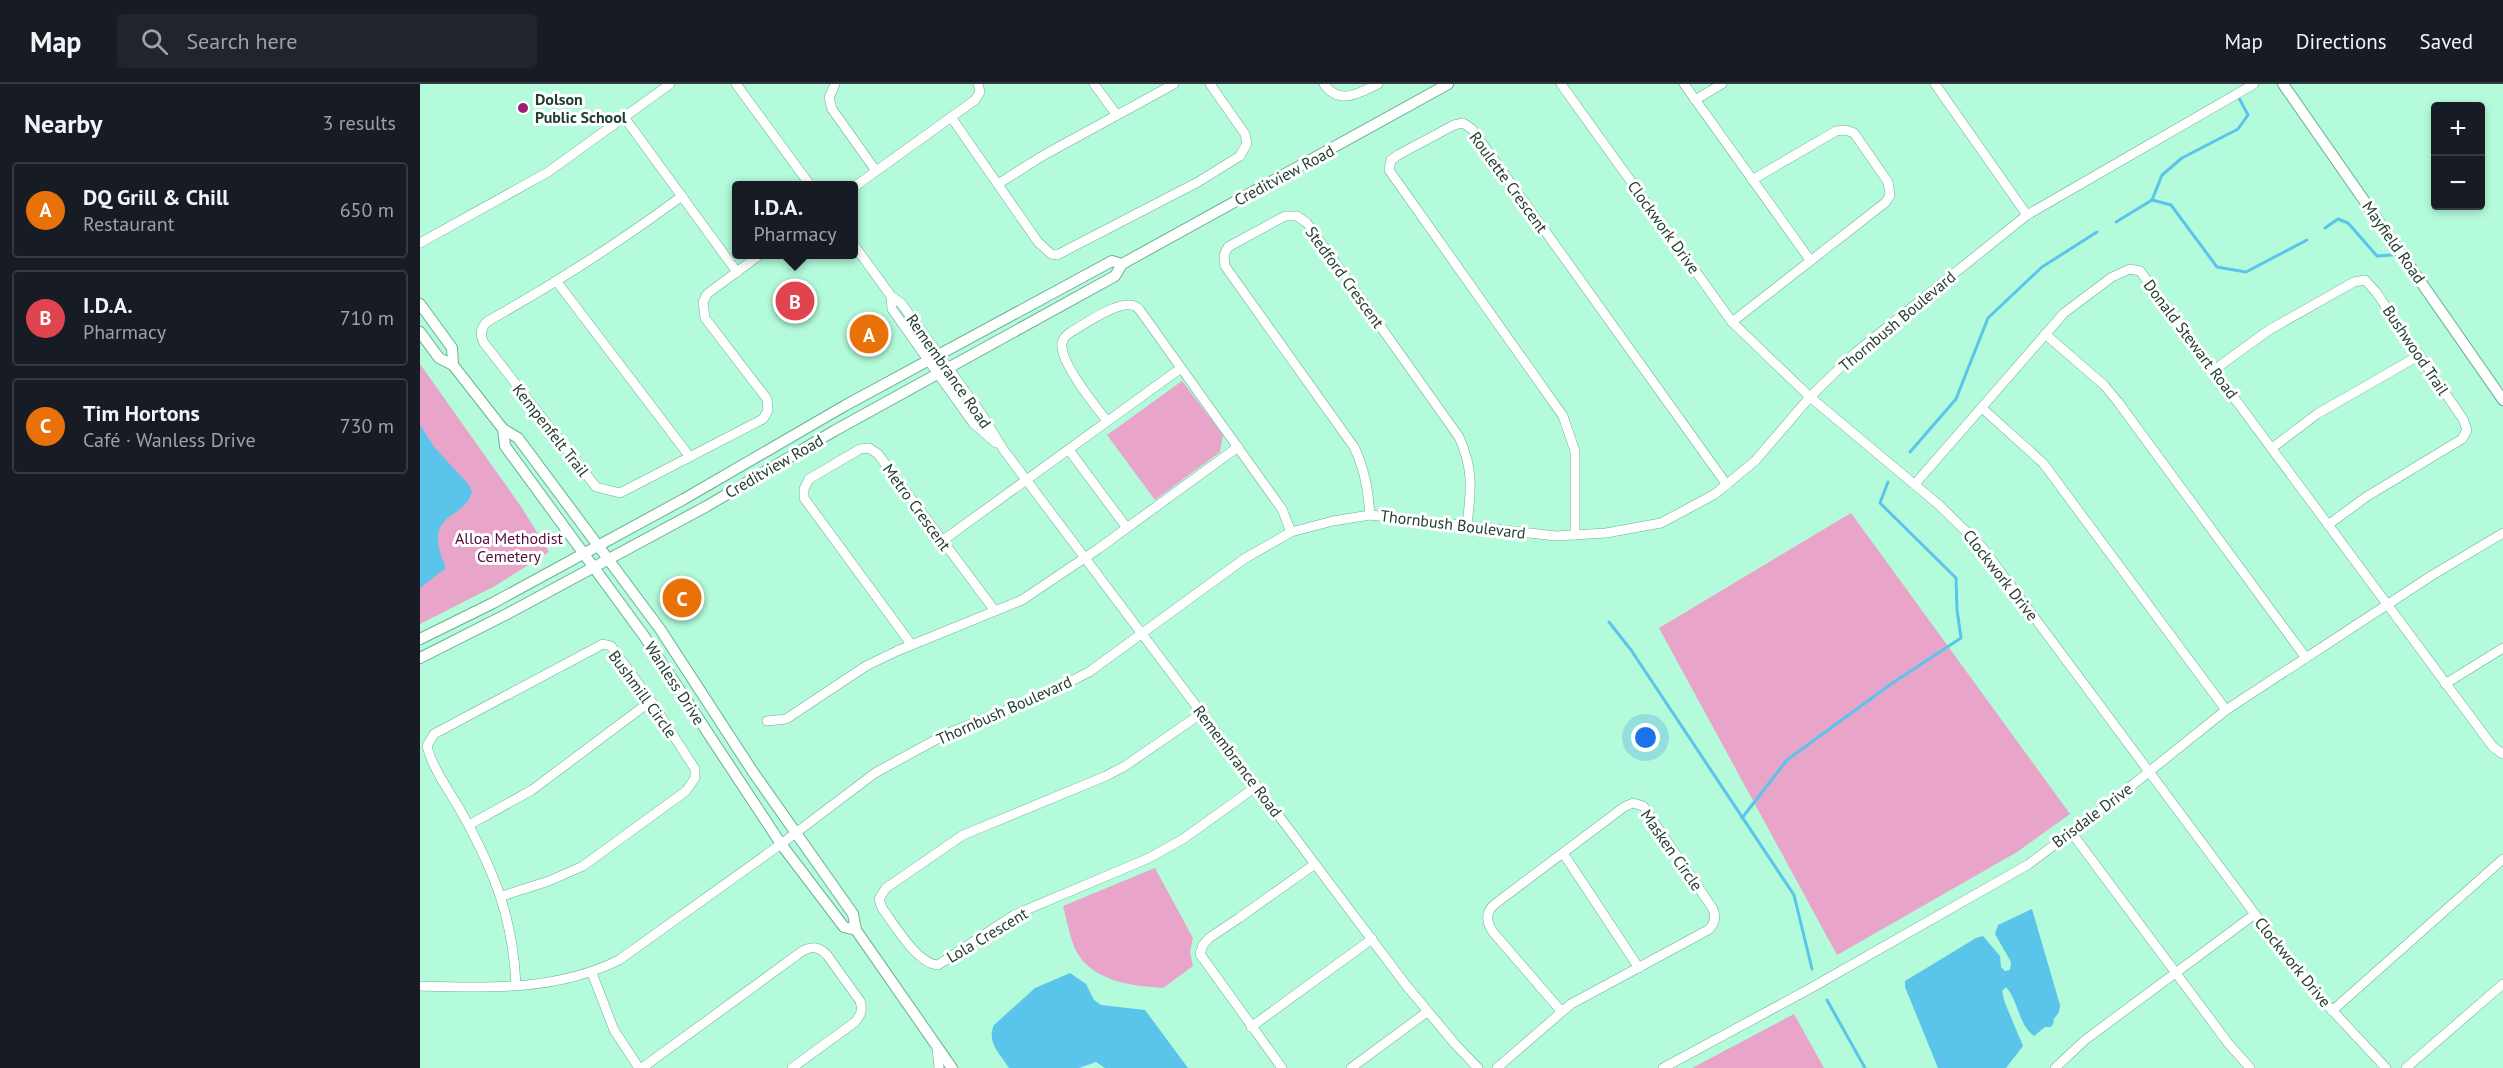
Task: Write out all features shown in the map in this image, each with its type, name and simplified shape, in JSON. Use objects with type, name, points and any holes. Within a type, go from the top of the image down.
[{"type":"main road","name":"Creditview Road","points":[[420,658],[707,506],[834,431],[1115,276],[1122,264],[1447,85],[1458,84]]},
{"type":"main road","name":"Mayfield Road","points":[[2283,84],[2503,400]]},
{"type":"main road","name":"Creditview Road","points":[[420,639],[599,546],[846,405],[1112,261],[1122,264]]},
{"type":"main road","name":"Wanless Drive","points":[[420,304],[453,348],[453,365]]},
{"type":"main road","name":"Wanless Drive","points":[[420,332],[439,358],[453,365],[503,429],[518,438],[609,559],[680,658],[795,833],[853,914],[856,930],[952,1068]]},
{"type":"main road","points":[[834,431],[847,414],[846,405]]},
{"type":"main road","name":"Wanless Drive","points":[[503,429],[504,446],[665,666],[781,844],[844,927],[856,930]]},
{"type":"street","points":[[420,243],[548,172],[670,84]]},
{"type":"street","points":[[736,84],[806,181]]},
{"type":"street","points":[[835,84],[829,98],[832,109],[876,171]]},
{"type":"street","points":[[858,184],[975,100],[980,92],[978,84]]},
{"type":"street","points":[[1094,84],[1116,114]]},
{"type":"street","points":[[998,184],[1116,114],[1174,84]]},
{"type":"street","points":[[951,117],[1038,242],[1045,249],[1057,255],[1198,182],[1240,156],[1247,143],[1245,134],[1210,84]]},
{"type":"street","points":[[1324,84],[1338,95],[1350,97],[1378,84]]},
{"type":"street","name":"Clockwork Drive","points":[[1561,84],[1732,322],[1810,397],[1916,484],[1963,526],[1982,548],[2304,980],[2386,1068]]},
{"type":"street","points":[[1684,84],[1810,260]]},
{"type":"street","points":[[1695,100],[1722,84]]},
{"type":"street","points":[[1935,84],[2027,215]]},
{"type":"street","name":"Thornbush Boulevard","points":[[420,986],[516,986],[555,983],[592,973],[625,956],[781,844],[875,772],[946,734],[1040,697],[1089,672],[1244,559],[1291,532],[1333,521],[1370,515],[1556,536],[1606,533],[1661,523],[1727,485],[1755,461],[1810,397],[1855,353],[2027,215],[2254,84]]},
{"type":"street","points":[[624,117],[737,272]]},
{"type":"street","name":"Roulette Crescent","points":[[1575,536],[1575,451],[1563,416],[1389,170],[1391,160],[1398,155],[1458,123],[1463,123],[1472,129],[1727,485]]},
{"type":"street","points":[[1732,322],[1886,202],[1890,195],[1888,182],[1854,133],[1846,130],[1836,131],[1752,180]]},
{"type":"street","name":"Kempenfelt Trail","points":[[682,196],[622,241],[488,321],[481,333],[484,343],[596,487],[620,493],[763,419],[768,410],[764,395],[705,318],[703,310],[706,294],[755,259]]},
{"type":"street","name":"Stedford Crescent","points":[[1370,515],[1366,475],[1354,447],[1225,266],[1224,255],[1228,247],[1285,216],[1297,216],[1307,223],[1459,437],[1471,468],[1471,496],[1467,525]]},
{"type":"street","name":"Remembrance Road","points":[[858,251],[891,296],[901,303],[983,416],[1003,449],[1427,1012],[1478,1068]]},
{"type":"street","name":"Donald Stewart Road","points":[[1916,484],[2064,313],[2112,277],[2124,270],[2135,270],[2146,277],[2445,684],[2493,747],[2503,754]]},
{"type":"street","name":"Bushwood Trail","points":[[2214,370],[2269,330],[2360,280],[2365,280],[2376,292],[2463,419],[2466,435],[2366,497],[2328,525]]},
{"type":"street","points":[[556,282],[690,457]]},
{"type":"street","name":"Remembrance Road","points":[[891,296],[892,309],[973,423],[1003,449]]},
{"type":"street","points":[[1107,421],[1085,391],[1063,352],[1064,337],[1120,305],[1136,305],[1282,509],[1291,532]]},
{"type":"street","points":[[2045,334],[2111,393],[2307,658]]},
{"type":"street","points":[[2272,448],[2317,414],[2420,356]]},
{"type":"street","points":[[942,541],[1181,368]]},
{"type":"street","points":[[1982,408],[2043,463],[2226,710]]},
{"type":"street","points":[[767,721],[786,719],[866,666],[911,644],[1022,600],[1085,558],[1238,447]]},
{"type":"street","name":"Metro Crescent","points":[[911,644],[807,503],[804,489],[809,479],[860,449],[869,448],[878,454],[995,611]]},
{"type":"street","points":[[1069,450],[1127,528]]},
{"type":"street","name":"Brisdale Drive","points":[[1663,1068],[1811,988],[2028,864],[2226,710],[2466,554],[2503,533]]},
{"type":"street","name":"Bushmill Circle","points":[[502,896],[549,881],[583,866],[692,784],[695,769],[611,646],[603,644],[594,647],[434,734],[427,746],[428,752],[469,825],[502,896],[512,947],[516,986]]},
{"type":"street","points":[[2445,684],[2503,648]]},
{"type":"street","points":[[469,825],[532,790],[651,702]]},
{"type":"street","name":"Lola Crescent","points":[[1202,713],[1125,766],[1106,776],[963,835],[886,888],[879,899],[882,908],[921,959],[926,963],[938,965],[1014,915],[1149,858],[1183,839],[1257,786]]},
{"type":"street","name":"Masken Circle","points":[[1497,1068],[1561,1011],[1708,930],[1714,920],[1713,909],[1647,808],[1638,804],[1624,807],[1490,908],[1487,918],[1493,932],[1561,1011]]},
{"type":"street","points":[[2071,832],[2228,1043],[2250,1068]]},
{"type":"street","points":[[1563,853],[1639,968]]},
{"type":"street","points":[[2332,1011],[2503,859]]},
{"type":"street","points":[[1282,1068],[1200,954],[1209,938],[1315,864]]},
{"type":"street","points":[[2055,1068],[2085,1040],[2255,914]]},
{"type":"street","points":[[1251,1027],[1372,939]]},
{"type":"street","points":[[592,973],[614,1030],[641,1068],[805,949],[813,947],[823,951],[860,1001],[861,1016],[792,1068]]},
{"type":"street","points":[[2406,1068],[2503,984]]},
{"type":"street","points":[[1351,1068],[1427,1012]]},
{"type":"street","points":[[937,1048],[939,1068]]},
{"type":"green space","name":"Alloa Methodist Cemetery","points":[[420,364],[522,508],[549,552],[495,586],[420,624]]},
{"type":"green space","points":[[1182,381],[1223,435],[1220,452],[1155,500],[1107,435]]},
{"type":"green space","points":[[1851,513],[2070,814],[2017,852],[1837,955],[1659,628]]},
{"type":"green space","points":[[1155,868],[1193,938],[1190,952],[1193,966],[1163,988],[1127,984],[1093,970],[1076,951],[1063,906]]},
{"type":"green space","points":[[1794,1014],[1824,1068],[1692,1068]]},
{"type":"water","points":[[420,425],[435,448],[469,485],[472,492],[468,501],[441,526],[438,536],[439,549],[446,568],[420,588]]},
{"type":"water","points":[[2032,909],[2060,1005],[2054,1022],[2051,1027],[2045,1027],[2034,1036],[2025,1025],[2006,987],[2002,991],[2005,1003],[2023,1046],[2006,1068],[1938,1068],[1905,987],[1905,981],[1983,936],[2000,956],[2001,967],[2005,971],[2010,970],[2011,962],[1995,934],[1998,925]]},
{"type":"water","points":[[1070,973],[1086,984],[1094,1000],[1101,1005],[1145,1010],[1188,1068],[1105,1068],[1096,1062],[1079,1068],[1009,1068],[993,1042],[994,1025],[1035,988]]},
{"type":"waterway","points":[[2116,222],[2152,200],[2162,175],[2182,158],[2238,129],[2248,115],[2238,96]]},
{"type":"waterway","points":[[2152,200],[2171,205],[2217,267],[2246,272],[2307,240]]},
{"type":"waterway","points":[[2325,228],[2338,219],[2348,223],[2377,256],[2392,255]]},
{"type":"waterway","points":[[1910,452],[1956,399],[1988,318],[2042,267],[2097,232]]},
{"type":"waterway","points":[[1742,818],[1787,760],[1891,684],[1961,638],[1956,578],[1880,503],[1888,482]]},
{"type":"waterway","points":[[1609,622],[1631,650],[1794,895],[1812,969]]},
{"type":"waterway","points":[[1827,1000],[1865,1068]]},
{"type":"place","name":"Dolson Public School","points":[[523,108]]},
{"type":"place","name":"I.D.A.","points":[[795,301]]},
{"type":"place","name":"DQ Grill & Chill","points":[[869,334]]},
{"type":"place","name":"Tim Hortons","points":[[682,598]]}]
